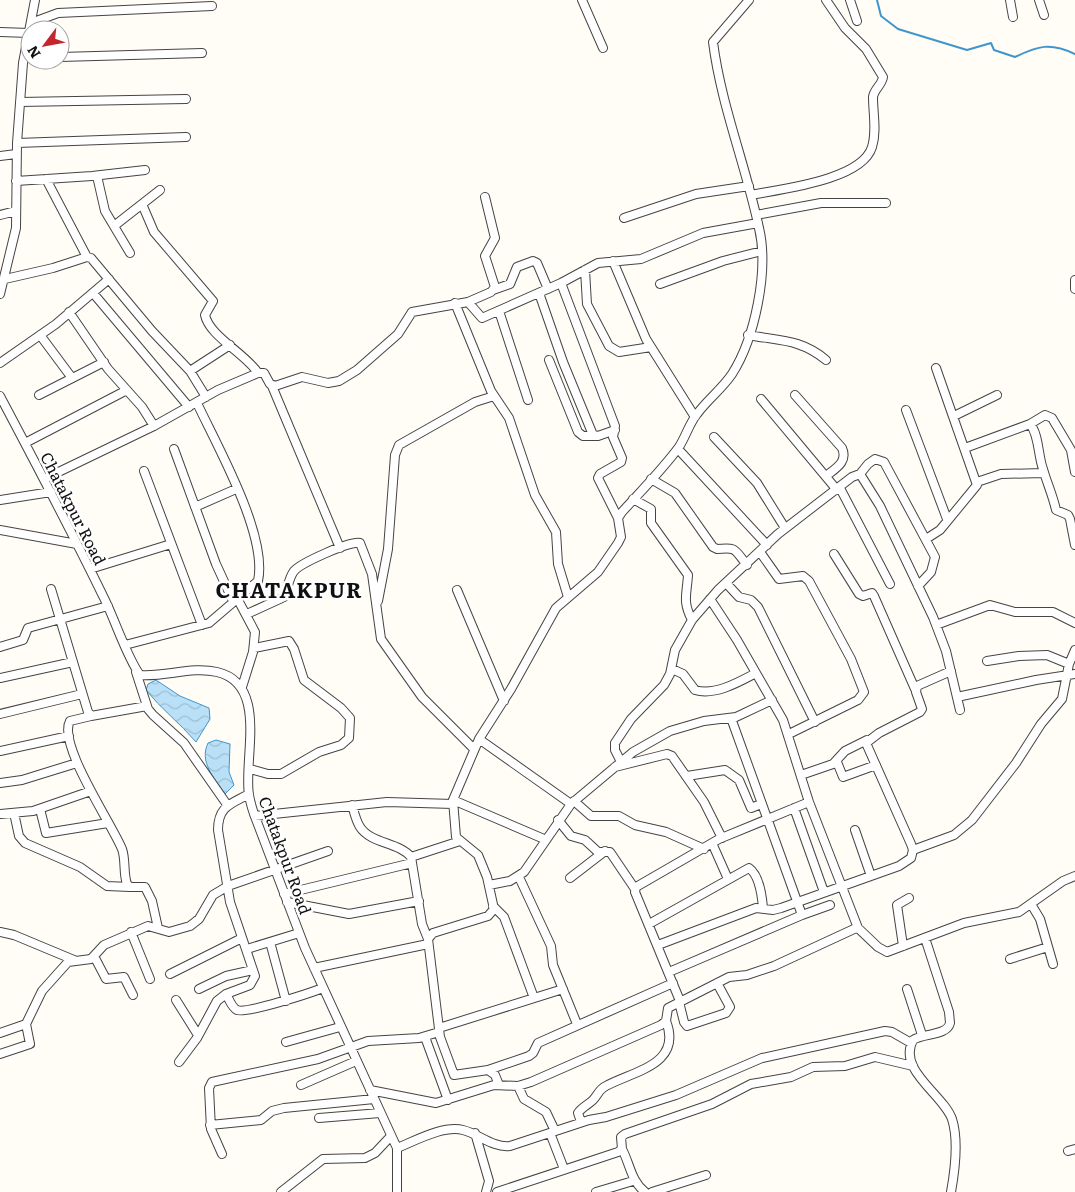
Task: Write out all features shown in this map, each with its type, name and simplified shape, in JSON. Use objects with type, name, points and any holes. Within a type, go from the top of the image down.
[{"type":"street","points":[[32,20],[35,0]]},
{"type":"street","points":[[582,0],[603,48]]},
{"type":"street","points":[[618,518],[678,449],[694,417],[731,375],[739,362],[760,294],[762,251],[758,223],[727,110],[712,42],[749,0]]},
{"type":"street","points":[[751,195],[841,174],[860,164],[870,154],[875,131],[873,96],[883,77],[866,49],[845,28],[826,0]]},
{"type":"street","points":[[850,0],[857,21]]},
{"type":"street","points":[[1010,0],[1013,17]]},
{"type":"street","points":[[1040,0],[1044,15]]},
{"type":"street","points":[[39,20],[58,13],[212,6]]},
{"type":"street","points":[[0,41],[0,32],[20,33]]},
{"type":"street","points":[[70,57],[202,53]]},
{"type":"street","points":[[0,294],[16,228],[16,154],[20,102],[25,70]]},
{"type":"street","points":[[20,102],[186,99]]},
{"type":"street","points":[[17,144],[186,137]]},
{"type":"street","points":[[0,156],[16,154]]},
{"type":"street","points":[[16,181],[96,176],[145,170]]},
{"type":"street","points":[[96,176],[103,205],[130,253]]},
{"type":"street","points":[[46,179],[87,257],[91,258],[152,331],[190,371],[206,397]]},
{"type":"street","points":[[624,218],[696,194],[748,186]]},
{"type":"street","points":[[114,226],[160,190]]},
{"type":"street","points":[[485,197],[495,238],[485,256],[494,284],[493,290]]},
{"type":"street","points":[[756,215],[821,203],[886,203]]},
{"type":"street","points":[[142,204],[154,232],[211,298],[213,303],[205,318],[230,345],[250,360],[258,373]]},
{"type":"street","points":[[0,215],[16,211]]},
{"type":"street","points":[[468,302],[480,318],[539,294],[598,263],[641,259],[703,233],[758,223]]},
{"type":"street","points":[[660,284],[723,261],[762,251]]},
{"type":"street","points":[[5,279],[53,268],[87,257]]},
{"type":"street","points":[[272,386],[302,377],[328,383],[339,381],[357,370],[398,334],[412,312],[468,302],[510,284],[517,267],[533,261],[537,263],[548,289]]},
{"type":"street","points":[[614,261],[651,348],[694,417]]},
{"type":"street","points":[[586,270],[587,304],[609,346],[619,352],[651,348]]},
{"type":"street","points":[[0,363],[40,335],[109,279]]},
{"type":"street","points":[[1075,280],[1075,289]]},
{"type":"street","points":[[314,968],[428,942],[433,933],[488,916],[492,913],[493,906],[489,885],[478,855],[460,841],[454,831],[453,802],[479,739],[504,701],[553,612],[598,572],[618,544],[620,537],[618,518],[598,478],[600,474],[621,462],[622,458],[613,437],[614,423],[561,283]]},
{"type":"street","points":[[92,293],[189,407]]},
{"type":"street","points":[[539,294],[563,362],[595,436]]},
{"type":"street","points":[[455,303],[494,396],[504,408],[509,418],[535,496],[556,532],[558,564],[568,597]]},
{"type":"street","points":[[499,311],[528,400]]},
{"type":"street","points":[[69,312],[104,362],[142,407],[154,426]]},
{"type":"street","points":[[40,335],[72,378]]},
{"type":"street","points":[[748,335],[801,344],[810,347],[826,360]]},
{"type":"street","points":[[190,371],[230,345]]},
{"type":"street","points":[[548,360],[579,434],[595,436],[614,430]]},
{"type":"street","points":[[39,395],[104,362]]},
{"type":"street","points":[[926,539],[940,530],[947,519],[971,494],[976,482],[936,368]]},
{"type":"street","points":[[44,479],[154,426],[206,397],[258,373],[264,373],[272,386],[340,548]]},
{"type":"street","points":[[25,443],[127,390]]},
{"type":"street","points":[[795,395],[838,441],[845,454],[843,462],[826,476]]},
{"type":"street","points":[[954,416],[997,395]]},
{"type":"street","name":"Chatakpur Road","points":[[0,396],[52,492],[108,606],[134,668],[147,706]]},
{"type":"street","points":[[376,608],[388,550],[396,450],[409,438],[475,402],[494,396]]},
{"type":"street","points":[[761,399],[839,489],[890,584]]},
{"type":"street","points":[[125,645],[215,620],[235,599],[254,586],[259,574],[254,532],[197,402]]},
{"type":"street","points":[[906,410],[947,519]]},
{"type":"street","points":[[0,416],[9,413]]},
{"type":"street","points":[[965,448],[1030,424],[1045,415],[1052,418],[1071,450],[1075,472]]},
{"type":"street","points":[[1030,424],[1034,431],[1044,473],[1051,488],[1056,510],[1072,514],[1075,545]]},
{"type":"street","points":[[714,437],[757,483],[785,528]]},
{"type":"street","points":[[174,449],[216,564],[256,632],[254,648],[242,687]]},
{"type":"street","points":[[678,449],[767,545]]},
{"type":"street","points":[[618,765],[615,743],[631,719],[664,685],[672,669],[676,650],[692,620],[726,583],[785,528],[860,474],[872,460],[880,459],[884,462],[926,539],[935,561],[931,572],[918,586]]},
{"type":"street","points":[[144,471],[202,625]]},
{"type":"street","points":[[976,482],[1001,474],[1044,473]]},
{"type":"street","points":[[860,474],[880,506],[936,625],[951,671],[960,710]]},
{"type":"street","points":[[651,479],[675,493],[713,546],[717,549],[728,546],[732,548],[747,565]]},
{"type":"street","points":[[195,507],[236,490]]},
{"type":"street","points":[[0,500],[52,492]]},
{"type":"street","points":[[634,499],[651,509],[651,523],[688,575],[685,595],[687,611],[692,620]]},
{"type":"street","points":[[0,530],[77,544]]},
{"type":"street","points":[[247,614],[284,597],[291,577],[299,567],[355,542],[360,543],[364,548],[372,574],[379,631],[386,646],[422,697],[474,749]]},
{"type":"street","points":[[90,569],[170,544]]},
{"type":"street","points":[[760,552],[779,579],[803,576],[809,581],[851,660],[864,694],[858,700],[789,734]]},
{"type":"street","points":[[801,775],[837,762],[842,753],[920,712],[922,709],[916,689],[874,596],[872,593],[863,596],[859,594],[834,554]]},
{"type":"street","points":[[726,583],[739,597],[751,600],[758,607],[815,722]]},
{"type":"street","points":[[52,589],[86,708],[91,716]]},
{"type":"street","points":[[457,590],[504,701]]},
{"type":"street","points":[[710,599],[772,700],[789,734],[809,802],[858,928],[884,951],[977,919],[1019,912],[1075,876]]},
{"type":"street","points":[[936,625],[990,605],[1015,612],[1053,612],[1075,623]]},
{"type":"street","points":[[0,647],[23,640],[28,628],[108,606]]},
{"type":"street","points":[[250,769],[275,775],[290,770],[319,752],[345,742],[348,738],[350,725],[346,712],[304,680],[294,649],[289,641],[254,648]]},
{"type":"street","points":[[913,850],[954,835],[972,820],[1016,763],[1041,724],[1062,699],[1071,675],[1069,664],[1075,650]]},
{"type":"street","points":[[987,661],[1047,654],[1069,664]]},
{"type":"street","points":[[0,678],[73,662]]},
{"type":"street","points":[[134,668],[140,675],[198,670],[218,672],[236,680],[242,687]]},
{"type":"street","points":[[672,669],[683,674],[694,690],[705,692],[736,683],[756,673]]},
{"type":"street","points":[[916,689],[920,684],[951,671]]},
{"type":"street","points":[[957,697],[1036,680],[1071,675]]},
{"type":"street","name":"Chatakpur Road","points":[[242,687],[247,698],[250,732],[249,794],[255,816],[299,933],[350,1049],[397,1148],[397,1192]]},
{"type":"street","points":[[0,714],[82,694]]},
{"type":"street","points":[[489,885],[504,883],[519,877],[544,839],[572,803],[639,748],[670,731],[704,720],[732,718],[772,700]]},
{"type":"street","points":[[130,887],[126,880],[122,850],[77,763],[69,736],[68,724],[70,721],[147,706],[156,719],[184,743],[228,806]]},
{"type":"street","points":[[732,718],[766,819],[802,915]]},
{"type":"street","points":[[0,751],[69,736]]},
{"type":"street","points":[[479,739],[591,816],[613,814],[636,825],[666,832],[704,849]]},
{"type":"street","points":[[658,945],[756,908],[773,910],[797,902],[871,876],[906,862],[911,858],[913,850],[867,746],[868,740]]},
{"type":"street","points":[[618,765],[667,754],[675,759],[704,802],[722,838]]},
{"type":"street","points":[[837,762],[843,777],[876,765]]},
{"type":"street","points":[[0,783],[22,780],[77,763]]},
{"type":"street","points":[[687,776],[725,770],[739,780],[751,808],[761,804]]},
{"type":"street","points":[[0,814],[40,808],[91,791]]},
{"type":"street","points":[[179,1062],[198,1035],[217,1001],[226,994],[250,985],[255,976],[242,938],[228,886],[218,830],[219,814],[228,806],[249,794]]},
{"type":"street","points":[[255,816],[387,802],[453,802],[544,839]]},
{"type":"street","points":[[635,889],[722,838],[809,802]]},
{"type":"street","points":[[352,805],[358,824],[367,834],[404,851],[411,860],[422,924],[428,942],[439,1030],[454,1075],[488,1070],[529,1056],[533,1053],[538,1043],[673,983]]},
{"type":"street","points":[[40,808],[46,833],[108,823]]},
{"type":"street","points":[[794,808],[824,892]]},
{"type":"street","points":[[14,813],[19,836],[25,843],[80,867],[107,886],[145,887],[152,901],[158,928]]},
{"type":"street","points":[[558,820],[571,836],[585,840],[598,852],[605,851],[612,855],[635,889],[669,972],[684,1022],[687,1026],[728,1012],[729,1003],[718,983]]},
{"type":"street","points":[[855,830],[871,876]]},
{"type":"street","points":[[286,898],[411,860],[460,841]]},
{"type":"street","points":[[712,843],[728,879]]},
{"type":"street","points":[[0,932],[14,935],[74,960],[88,960],[104,945],[148,926],[175,932],[190,926],[199,919],[212,895],[228,886],[274,868],[328,851]]},
{"type":"street","points":[[570,878],[605,851]]},
{"type":"street","points":[[649,924],[746,869],[751,869],[761,894],[763,908]]},
{"type":"street","points":[[519,877],[551,946],[552,960],[578,1024]]},
{"type":"street","points":[[286,898],[349,914],[419,901]]},
{"type":"street","points":[[902,946],[897,904],[909,898]]},
{"type":"street","points":[[1031,904],[1040,919],[1053,964]]},
{"type":"street","points":[[669,972],[802,915],[830,905]]},
{"type":"street","points":[[493,906],[504,917],[534,998]]},
{"type":"street","points":[[581,1122],[578,1112],[592,1100],[600,1089],[654,1064],[662,1058],[670,1036],[666,1021],[666,1010],[729,977],[747,975],[774,966],[858,928]]},
{"type":"street","points":[[132,932],[150,980]]},
{"type":"street","points":[[246,949],[299,933]]},
{"type":"street","points":[[170,974],[242,938]]},
{"type":"street","points":[[911,1043],[922,1035],[949,1027],[951,1018],[925,938]]},
{"type":"street","points":[[270,942],[286,1001]]},
{"type":"street","points":[[1010,959],[1048,947]]},
{"type":"street","points":[[94,956],[106,978],[124,977],[133,995]]},
{"type":"street","points":[[0,1054],[30,1044],[26,1024],[42,991],[64,965],[74,960]]},
{"type":"street","points":[[199,989],[220,978],[253,970]]},
{"type":"street","points":[[226,994],[234,1007],[241,1010],[286,1001],[323,988]]},
{"type":"street","points":[[222,1154],[210,1125],[209,1088],[212,1082],[318,1059],[370,1041],[425,1036],[563,989]]},
{"type":"street","points":[[907,989],[922,1035]]},
{"type":"street","points":[[176,1000],[198,1035]]},
{"type":"street","points":[[370,1090],[436,1103],[499,1085],[518,1086],[595,1056],[666,1021]]},
{"type":"street","points":[[0,1033],[26,1024]]},
{"type":"street","points":[[286,1042],[340,1027]]},
{"type":"street","points":[[397,1148],[453,1129],[475,1134],[497,1145],[506,1146],[676,1095],[762,1058],[805,1047],[885,1031],[892,1032],[911,1043]]},
{"type":"street","points":[[425,1036],[448,1100]]},
{"type":"street","points":[[911,1043],[913,1066],[918,1076],[933,1091],[952,1120],[955,1165],[951,1192]]},
{"type":"street","points":[[645,1192],[633,1180],[630,1164],[622,1149],[621,1137],[625,1134],[712,1104],[751,1084],[791,1077],[813,1068],[849,1065],[870,1057],[913,1066]]},
{"type":"street","points":[[301,1085],[356,1061]]},
{"type":"street","points":[[488,1070],[495,1075],[499,1085]]},
{"type":"street","points":[[518,1086],[524,1099],[546,1112],[564,1169]]},
{"type":"street","points":[[210,1125],[260,1120],[272,1111],[284,1108],[374,1099]]},
{"type":"street","points":[[319,1118],[380,1113]]},
{"type":"street","points":[[475,1134],[489,1180],[486,1192]]},
{"type":"street","points":[[281,1192],[323,1159],[365,1158],[375,1153],[391,1136]]},
{"type":"street","points":[[497,1192],[614,1154],[622,1149]]},
{"type":"street","points":[[652,1192],[706,1176]]},
{"type":"street","points":[[596,1192],[633,1180]]},
{"type":"water","points":[[156,680],[180,696],[209,708],[210,719],[196,742],[146,690],[148,684]]},
{"type":"water","points":[[216,740],[230,744],[229,772],[234,785],[225,794],[212,776],[205,757],[208,743]]},
{"type":"waterway","points":[[877,0],[881,16],[898,29],[967,50],[991,43],[994,50],[1015,57],[1044,47],[1058,48],[1075,54]]},
{"type":"district","name":"CHATAKPUR","points":[[289,588]]}]
